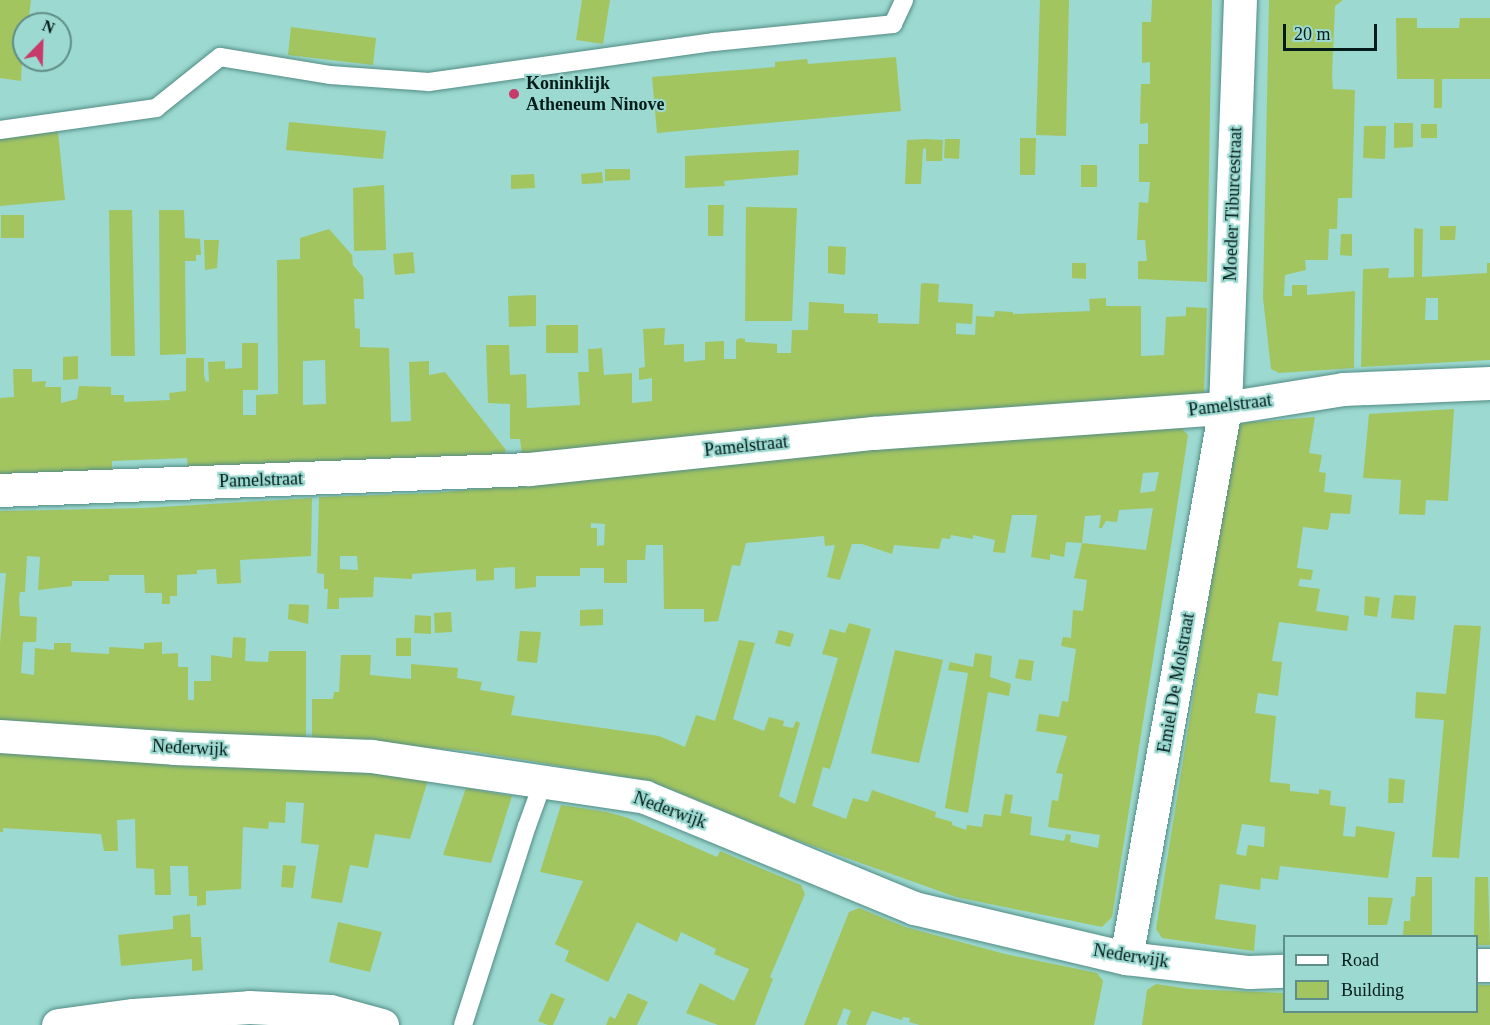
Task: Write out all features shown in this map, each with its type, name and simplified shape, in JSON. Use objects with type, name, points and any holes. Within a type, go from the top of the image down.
[{"type":"street","name":"Moeder Tiburcestraat","points":[[1225,408],[1240,0]]},
{"type":"street","name":"Pamelstraat","points":[[0,490],[529,469],[873,432],[1225,408],[1343,389],[1490,383]]},
{"type":"street","name":"Emiel De Molstraat","points":[[1126,958],[1225,408]]},
{"type":"street","name":"Nederwijk","points":[[0,736],[174,748],[372,756],[645,797],[914,908],[1126,958],[1249,972],[1283,971]]},
{"type":"street","points":[[58,1025],[133,1015],[249,1007],[330,1011],[382,1025]]},
{"type":"lane","points":[[0,130],[156,108],[220,57],[330,75],[429,82],[714,42],[893,24],[904,0]]},
{"type":"lane","points":[[463,1025],[543,783]]},
{"type":"building","points":[[0,0],[31,0],[30,12],[12,12],[12,72],[21,72],[21,81],[0,78]]},
{"type":"building","points":[[582,0],[610,0],[603,44],[576,40]]},
{"type":"building","points":[[1040,0],[1069,0],[1066,136],[1036,135]]},
{"type":"building","points":[[1152,0],[1212,0],[1207,282],[1138,279],[1138,261],[1147,261],[1145,240],[1137,240],[1139,202],[1148,203],[1150,182],[1139,182],[1139,144],[1148,144],[1148,123],[1140,124],[1141,84],[1150,84],[1150,62],[1142,63],[1142,22],[1151,22]]},
{"type":"building","points":[[1269,0],[1343,0],[1335,6],[1332,75],[1333,89],[1355,90],[1352,198],[1338,198],[1337,229],[1329,229],[1328,260],[1305,260],[1306,270],[1285,275],[1284,296],[1292,296],[1292,285],[1307,285],[1307,295],[1355,291],[1354,368],[1279,373],[1271,369],[1263,298]]},
{"type":"building","points":[[1396,18],[1417,18],[1417,28],[1459,28],[1460,18],[1490,18],[1490,79],[1442,79],[1442,108],[1434,108],[1434,79],[1397,79]]},
{"type":"building","points":[[291,27],[376,38],[373,65],[288,55]]},
{"type":"building","points":[[896,57],[901,111],[657,133],[652,77],[775,67],[775,62],[807,59],[808,64]]},
{"type":"building","points":[[289,122],[386,131],[383,159],[286,150]]},
{"type":"building","points":[[1394,123],[1413,123],[1413,147],[1394,148]]},
{"type":"building","points":[[1421,124],[1437,124],[1437,138],[1421,138]]},
{"type":"building","points":[[1364,126],[1386,126],[1385,159],[1363,158]]},
{"type":"building","points":[[58,132],[65,200],[0,206],[0,137]]},
{"type":"building","points":[[1020,138],[1036,138],[1035,175],[1020,175]]},
{"type":"building","points":[[945,139],[960,139],[959,159],[944,158]]},
{"type":"building","points":[[907,140],[943,140],[942,161],[926,161],[926,148],[923,149],[921,184],[905,184]]},
{"type":"building","points":[[799,150],[798,175],[724,181],[725,186],[685,188],[685,156]]},
{"type":"building","points":[[1081,165],[1097,165],[1097,187],[1081,187]]},
{"type":"building","points":[[605,169],[630,169],[630,180],[605,181]]},
{"type":"building","points":[[602,172],[603,183],[582,184],[581,174]]},
{"type":"building","points":[[534,174],[535,188],[511,189],[511,175]]},
{"type":"building","points":[[384,185],[386,250],[354,251],[353,188]]},
{"type":"building","points":[[708,205],[724,205],[723,236],[708,236]]},
{"type":"building","points":[[746,207],[797,208],[792,321],[745,321]]},
{"type":"building","points":[[109,210],[132,210],[135,356],[111,356]]},
{"type":"building","points":[[159,210],[184,210],[185,238],[200,239],[201,255],[196,255],[196,261],[185,261],[186,354],[160,355]]},
{"type":"building","points":[[1,215],[24,215],[24,238],[1,238]]},
{"type":"building","points":[[1440,226],[1456,226],[1455,240],[1440,240]]},
{"type":"building","points":[[1414,228],[1423,229],[1422,277],[1487,273],[1487,263],[1490,263],[1490,360],[1361,367],[1363,269],[1389,268],[1388,278],[1414,277]],"holes":[[[1426,298],[1438,298],[1438,320],[1425,320]]]},
{"type":"building","points":[[329,229],[352,255],[353,265],[363,277],[364,299],[354,299],[355,328],[360,329],[360,347],[389,348],[391,422],[411,421],[409,362],[429,361],[429,375],[445,372],[506,450],[503,456],[188,469],[187,458],[112,461],[112,472],[0,475],[0,398],[14,397],[13,369],[32,369],[32,382],[46,381],[45,387],[61,387],[61,403],[77,399],[79,386],[111,387],[111,395],[124,395],[124,402],[170,400],[169,393],[186,391],[186,358],[204,358],[206,382],[209,381],[208,362],[225,361],[225,369],[242,368],[242,343],[258,343],[258,390],[243,390],[243,415],[256,415],[256,395],[278,394],[277,260],[300,259],[300,238]],"holes":[[[325,360],[326,404],[303,405],[303,361]]]},
{"type":"building","points":[[1341,234],[1352,234],[1352,256],[1340,255]]},
{"type":"building","points":[[204,240],[219,240],[217,268],[205,270]]},
{"type":"building","points":[[828,246],[846,247],[845,275],[828,273]]},
{"type":"building","points":[[413,252],[415,273],[395,275],[393,254]]},
{"type":"building","points":[[1072,263],[1086,263],[1086,279],[1072,278]]},
{"type":"building","points":[[921,284],[939,284],[938,302],[973,304],[972,324],[956,323],[956,334],[975,335],[976,316],[994,317],[995,311],[1013,312],[1013,314],[1090,311],[1089,299],[1106,298],[1106,306],[1141,306],[1141,356],[1164,355],[1166,317],[1186,316],[1186,307],[1207,308],[1204,393],[896,415],[522,454],[520,439],[510,439],[510,404],[488,403],[486,345],[509,345],[510,375],[526,374],[527,408],[580,405],[578,372],[589,372],[588,349],[602,348],[604,375],[632,373],[632,403],[652,401],[652,378],[639,380],[639,368],[645,367],[643,329],[665,328],[664,345],[684,344],[684,362],[705,360],[705,342],[724,341],[724,359],[736,359],[736,340],[740,338],[745,339],[745,342],[777,344],[777,353],[791,353],[792,330],[808,330],[809,302],[844,304],[844,313],[878,314],[878,323],[919,324]]},
{"type":"building","points":[[536,295],[536,326],[509,327],[508,296]]},
{"type":"building","points":[[546,325],[578,325],[578,353],[546,353]]},
{"type":"building","points":[[78,356],[78,379],[63,380],[63,357]]},
{"type":"building","points":[[1454,409],[1448,501],[1426,500],[1425,515],[1399,514],[1401,480],[1363,478],[1369,414]]},
{"type":"building","points":[[1315,417],[1309,453],[1322,455],[1319,472],[1326,473],[1324,492],[1352,495],[1350,514],[1331,513],[1328,530],[1303,527],[1297,568],[1313,570],[1311,580],[1300,579],[1298,586],[1320,589],[1316,611],[1349,616],[1347,631],[1279,622],[1272,661],[1282,662],[1278,696],[1258,693],[1255,713],[1276,716],[1270,782],[1290,784],[1290,791],[1319,794],[1319,789],[1331,791],[1330,805],[1346,807],[1343,836],[1355,837],[1356,826],[1395,832],[1388,878],[1280,866],[1278,880],[1261,878],[1260,890],[1220,884],[1215,919],[1256,925],[1254,951],[1162,938],[1156,929],[1236,430],[1243,423]],"holes":[[[1242,824],[1265,827],[1264,847],[1248,845],[1246,856],[1236,854]]]},
{"type":"building","points":[[1180,427],[1188,435],[1171,546],[1112,917],[1102,927],[956,897],[785,836],[651,781],[470,751],[312,738],[312,699],[333,699],[334,692],[339,692],[341,655],[371,655],[370,675],[411,679],[411,664],[458,668],[457,678],[482,682],[480,690],[515,696],[511,715],[659,736],[685,747],[696,715],[715,721],[739,640],[755,643],[733,719],[764,731],[769,717],[784,721],[783,726],[793,728],[796,721],[800,723],[779,796],[795,804],[838,658],[822,654],[830,629],[845,633],[849,623],[871,629],[830,769],[823,767],[812,806],[846,819],[853,798],[868,802],[872,790],[936,812],[935,817],[952,822],[952,825],[966,830],[967,825],[982,827],[984,814],[1001,816],[1005,794],[1013,795],[1010,813],[1032,817],[1030,835],[1064,841],[1066,834],[1071,835],[1070,842],[1098,848],[1100,835],[1048,827],[1052,800],[1058,801],[1063,774],[1056,773],[1067,736],[1036,731],[1039,714],[1059,717],[1062,701],[1068,702],[1076,649],[1061,646],[1063,637],[1071,638],[1073,610],[1083,611],[1087,580],[1074,578],[1082,543],[1066,542],[1064,557],[1050,554],[1050,560],[1031,557],[1037,515],[1012,515],[1005,553],[993,552],[995,540],[973,535],[973,539],[951,535],[950,539],[942,538],[939,549],[894,545],[892,554],[862,544],[852,544],[840,580],[827,577],[835,545],[825,546],[824,536],[746,543],[740,566],[732,565],[718,621],[704,622],[704,609],[664,609],[663,545],[646,545],[645,560],[627,560],[627,583],[604,583],[604,568],[580,568],[580,576],[536,576],[536,587],[515,589],[515,567],[494,568],[494,580],[476,581],[476,569],[412,574],[412,579],[374,577],[373,597],[339,598],[339,609],[327,609],[328,589],[324,589],[324,574],[317,573],[319,497],[433,493],[878,449]],"holes":[[[1159,472],[1155,491],[1140,493],[1143,473]],[[1153,508],[1146,550],[1082,543],[1085,516],[1101,515],[1099,528],[1102,528],[1106,521],[1117,522],[1119,510]],[[591,523],[605,524],[604,545],[597,546],[597,528],[591,528]],[[340,556],[357,556],[358,570],[340,569]]]},
{"type":"building","points":[[312,498],[311,556],[240,560],[241,583],[217,584],[216,569],[197,570],[197,574],[177,575],[177,596],[170,596],[170,604],[162,604],[162,593],[145,593],[144,575],[109,575],[109,581],[72,581],[72,586],[38,590],[40,557],[27,556],[25,592],[20,592],[19,599],[20,616],[37,617],[36,642],[23,642],[21,673],[34,675],[35,648],[54,650],[54,643],[71,643],[71,652],[109,654],[109,647],[144,649],[144,643],[162,642],[162,654],[178,653],[178,667],[188,667],[188,700],[194,700],[194,681],[211,681],[211,655],[232,658],[233,637],[246,638],[245,661],[268,662],[269,651],[306,651],[306,737],[70,728],[0,721],[0,644],[6,573],[0,573],[0,511],[144,508]]},
{"type":"building","points":[[1394,595],[1416,596],[1414,620],[1391,618]]},
{"type":"building","points":[[1365,596],[1380,598],[1377,617],[1364,615]]},
{"type":"building","points":[[289,604],[309,605],[308,624],[288,619]]},
{"type":"building","points":[[603,609],[603,625],[580,626],[580,610]]},
{"type":"building","points":[[451,612],[452,632],[435,633],[434,613]]},
{"type":"building","points":[[415,615],[431,616],[431,634],[414,633]]},
{"type":"building","points":[[1454,625],[1481,626],[1459,858],[1432,857],[1444,720],[1415,718],[1416,692],[1446,694]]},
{"type":"building","points":[[779,630],[794,634],[790,647],[775,643]]},
{"type":"building","points":[[520,631],[541,632],[537,663],[517,661]]},
{"type":"building","points":[[396,638],[411,638],[411,656],[396,656]]},
{"type":"building","points":[[895,650],[943,660],[919,763],[871,753]]},
{"type":"building","points":[[975,653],[992,656],[990,677],[1011,684],[1009,696],[988,692],[968,813],[945,808],[968,673],[948,670],[950,662],[973,667]]},
{"type":"building","points":[[1019,659],[1034,661],[1031,681],[1015,678]]},
{"type":"building","points":[[0,753],[369,771],[428,780],[410,839],[375,834],[368,868],[350,865],[342,903],[311,898],[319,845],[301,843],[304,803],[286,802],[285,823],[269,822],[268,829],[243,827],[241,889],[206,891],[206,905],[197,906],[197,896],[189,896],[188,866],[170,866],[171,895],[155,895],[154,869],[136,868],[135,819],[117,820],[118,851],[104,851],[101,834],[3,828],[3,832],[0,832]]},
{"type":"building","points":[[1389,778],[1405,780],[1403,803],[1388,803]]},
{"type":"building","points":[[466,788],[512,796],[491,863],[443,855]]},
{"type":"building","points":[[561,805],[607,812],[628,818],[717,857],[720,851],[801,885],[805,894],[770,977],[773,979],[755,1025],[718,1025],[686,1013],[700,983],[734,1001],[749,969],[714,954],[716,949],[681,932],[677,942],[637,922],[608,982],[565,961],[569,951],[555,944],[583,881],[540,872]]},
{"type":"building","points":[[283,865],[296,866],[293,888],[281,887]]},
{"type":"building","points":[[1416,877],[1432,877],[1432,935],[1403,935],[1404,921],[1410,921],[1411,897],[1415,896]]},
{"type":"building","points":[[1475,877],[1488,877],[1490,945],[1478,945],[1478,935],[1474,935]]},
{"type":"building","points":[[1368,897],[1393,898],[1387,925],[1368,925]]},
{"type":"building","points":[[859,908],[905,927],[1005,954],[1097,973],[1103,981],[1094,1025],[920,1025],[909,1022],[910,1018],[903,1017],[902,1020],[872,1011],[866,1025],[849,1025],[846,1024],[851,1011],[844,1008],[837,1025],[804,1025],[849,912]]},
{"type":"building","points":[[190,914],[191,937],[201,937],[203,970],[192,971],[192,959],[121,966],[118,935],[173,929],[173,916]]},
{"type":"building","points":[[338,922],[382,932],[370,972],[329,962]]},
{"type":"building","points":[[1156,984],[1189,989],[1283,993],[1283,1013],[1478,1013],[1478,985],[1490,985],[1490,1025],[1142,1025],[1147,990]]},
{"type":"building","points":[[551,993],[565,999],[553,1025],[548,1025],[538,1021]]},
{"type":"building","points":[[628,993],[648,1002],[637,1025],[606,1025],[610,1016],[615,1019]]},
{"type":"place","name":"Koninklijk Atheneum Ninove","points":[[514,94]]}]
